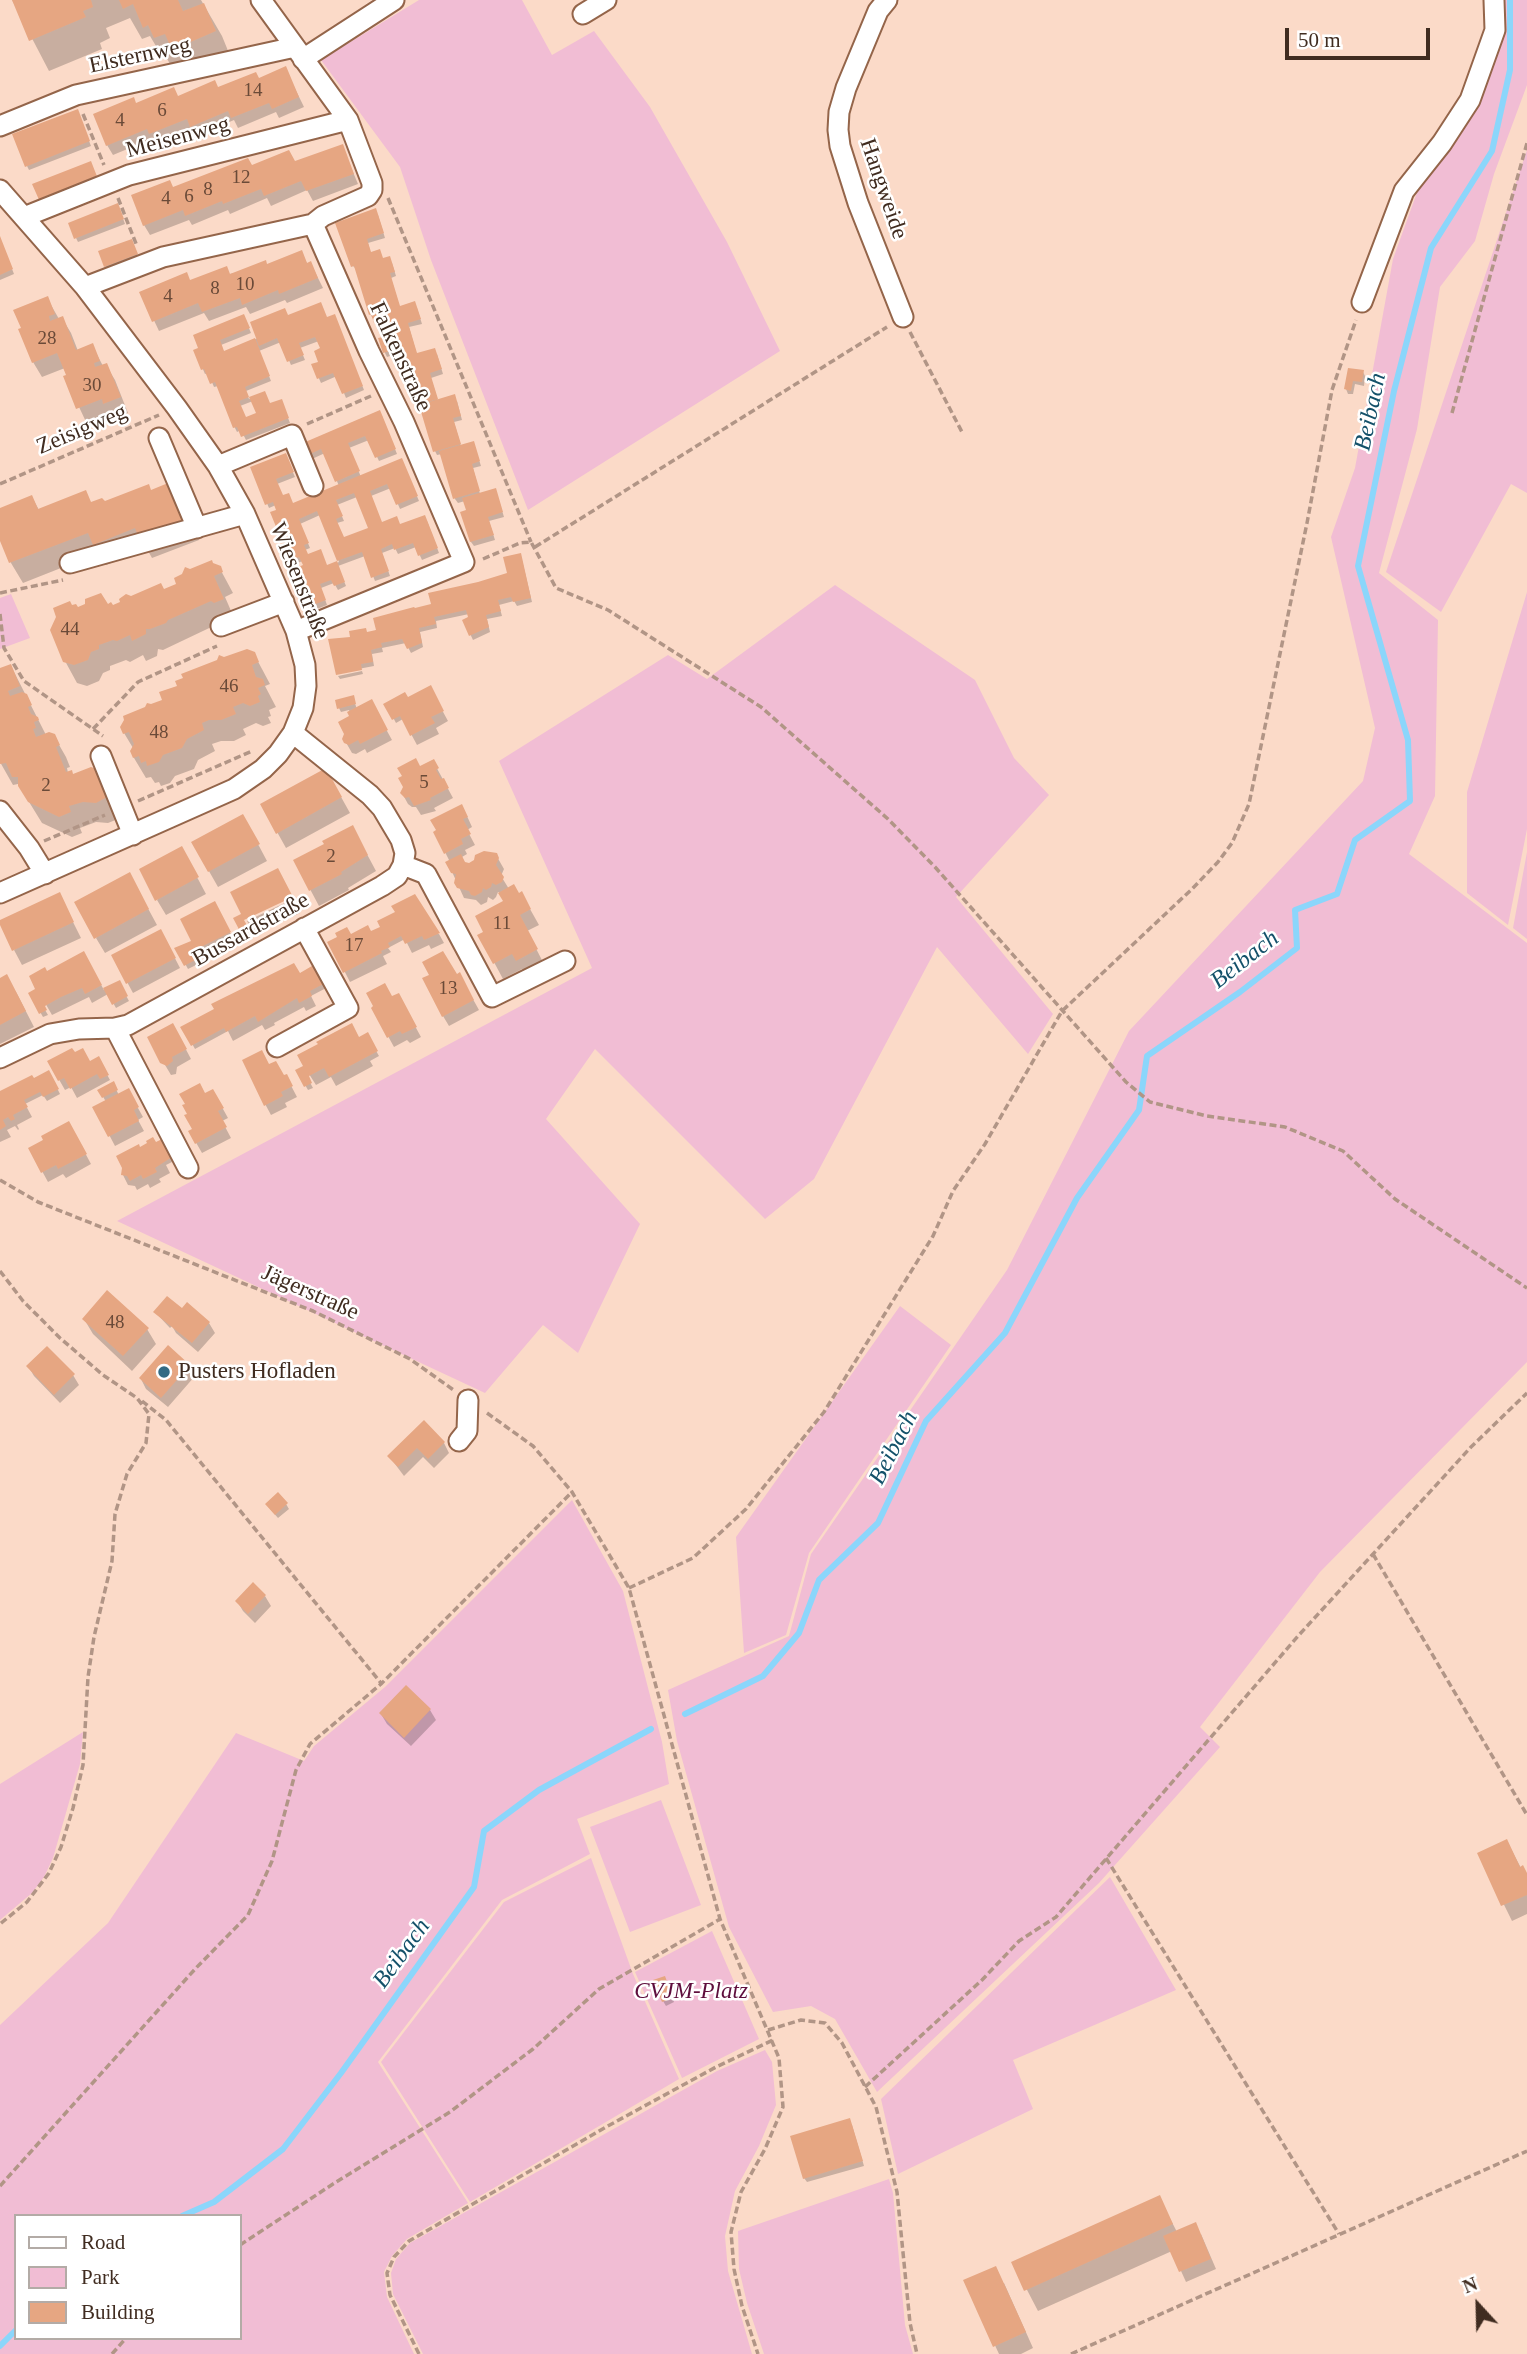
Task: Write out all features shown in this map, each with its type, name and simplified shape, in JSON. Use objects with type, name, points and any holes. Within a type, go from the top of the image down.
[{"type":"street","points":[[85,287],[163,257],[313,224],[323,216],[368,196],[372,190],[372,183],[348,120],[261,0]]},
{"type":"street","points":[[299,53],[394,0]]},
{"type":"street","points":[[583,14],[606,0]]},
{"type":"street","name":"Hangweide","points":[[887,0],[878,11],[846,88],[839,112],[838,130],[840,146],[858,203],[903,317]]},
{"type":"street","points":[[1362,302],[1404,191],[1442,143],[1470,100],[1495,30],[1494,0]]},
{"type":"street","name":"Elsternweg","points":[[0,126],[76,95],[299,53]]},
{"type":"street","name":"Meisenweg","points":[[24,217],[120,178],[348,120]]},
{"type":"street","name":"Wiesenstraße","points":[[0,190],[85,287],[218,466],[245,514],[296,631],[305,665],[306,686],[303,708],[293,733],[263,769],[234,789],[0,893]]},
{"type":"street","name":"Falkenstraße","points":[[313,224],[464,562]]},
{"type":"street","points":[[218,466],[292,435],[313,486]]},
{"type":"street","points":[[159,438],[197,528]]},
{"type":"street","points":[[70,563],[245,514]]},
{"type":"street","points":[[296,631],[464,562]]},
{"type":"street","points":[[222,635],[284,602]]},
{"type":"street","points":[[293,733],[370,795],[382,808],[401,840],[405,853],[403,864],[426,874],[492,997],[565,961]]},
{"type":"street","points":[[102,747],[131,804],[133,835]]},
{"type":"street","points":[[0,811],[45,874]]},
{"type":"street","name":"Bussardstraße","points":[[0,1058],[50,1034],[128,1025],[382,886],[397,876],[403,864]]},
{"type":"street","points":[[277,1047],[348,1008],[304,929]]},
{"type":"street","points":[[116,1028],[188,1168]]},
{"type":"street","points":[[459,1441],[467,1432],[468,1400]]},
{"type":"path","points":[[76,95],[120,178],[145,264]]},
{"type":"path","points":[[1452,413],[1527,143]]},
{"type":"path","points":[[372,190],[387,195],[531,542],[556,588],[608,610],[761,707],[888,818],[1126,1082],[1150,1102],[1208,1116],[1285,1127],[1343,1151],[1395,1199],[1527,1288]]},
{"type":"path","points":[[629,1588],[693,1558],[746,1509],[824,1412],[933,1237],[953,1191],[985,1144],[1062,1010],[1218,862],[1232,843],[1250,804],[1332,390],[1362,302]]},
{"type":"path","points":[[536,547],[903,317],[963,434]]},
{"type":"path","points":[[292,435],[301,426],[388,388]]},
{"type":"path","name":"Zeisigweg","points":[[0,484],[177,408]]},
{"type":"path","points":[[464,562],[475,562],[520,543],[531,542]]},
{"type":"path","points":[[0,614],[4,648],[24,681],[93,729],[102,747]]},
{"type":"path","points":[[93,729],[138,682],[222,635]]},
{"type":"path","points":[[29,848],[257,748]]},
{"type":"path","points":[[131,804],[134,790]]},
{"type":"path","name":"Jägerstraße","points":[[0,1180],[38,1202],[313,1311],[410,1359],[533,1446],[572,1492],[629,1588],[720,1919],[779,2058],[783,2107],[765,2149],[741,2192],[731,2232],[734,2269],[758,2354]]},
{"type":"path","points":[[0,1271],[23,1301],[60,1338],[103,1375],[166,1420],[382,1684]]},
{"type":"path","points":[[865,2087],[982,1980],[1019,1941],[1056,1917],[1373,1553],[1471,1447],[1527,1393]]},
{"type":"path","points":[[0,1924],[27,1902],[50,1873],[73,1808],[83,1765],[88,1676],[112,1561],[115,1514],[127,1474],[146,1443],[149,1414],[137,1398]]},
{"type":"path","points":[[0,2186],[248,1915],[272,1861],[296,1770],[310,1744],[382,1684],[572,1492]]},
{"type":"path","points":[[1373,1553],[1527,1815]]},
{"type":"path","points":[[1106,1858],[1339,2234]]},
{"type":"path","points":[[242,2244],[333,2183],[450,2112],[533,2049],[599,1989],[720,1919]]},
{"type":"path","points":[[768,2030],[801,2021],[825,2023],[842,2043],[876,2107],[897,2192],[910,2323],[918,2354]]},
{"type":"path","points":[[419,2354],[390,2295],[387,2273],[394,2257],[409,2241],[606,2127],[716,2067],[773,2040]]},
{"type":"path","points":[[1071,2354],[1527,2151]]},
{"type":"path","points":[[112,2354],[124,2340]]},
{"type":"green space","points":[[419,0],[522,0],[552,55],[594,31],[650,107],[727,242],[780,351],[528,510],[431,260],[400,167],[321,60]]},
{"type":"green space","points":[[1499,0],[1527,0],[1527,85],[1494,174],[1475,241],[1440,287],[1417,429],[1379,573],[1438,620],[1435,796],[1409,854],[1527,943],[1527,1362],[1320,1572],[1200,1727],[1220,1747],[1099,1883],[877,2092],[835,2019],[811,2006],[773,2012],[729,1927],[677,1741],[668,1690],[789,1636],[811,1554],[1007,1270],[1129,1031],[1363,781],[1375,728],[1331,537],[1355,468],[1393,259],[1419,187],[1481,98],[1501,40]]},
{"type":"green space","points":[[1527,150],[1527,493],[1511,484],[1441,612],[1386,572]]},
{"type":"green space","points":[[835,585],[975,680],[1014,758],[1049,795],[956,897],[1053,1014],[1028,1054],[937,947],[814,1179],[765,1219],[595,1049],[546,1119],[640,1224],[578,1353],[543,1325],[485,1393],[117,1221],[592,968],[499,761],[668,655],[707,679]]},
{"type":"green space","points":[[1527,592],[1527,829],[1508,925],[1467,893],[1467,792]]},
{"type":"green space","points":[[11,594],[30,638],[0,649],[0,598]]},
{"type":"green space","points":[[1527,852],[1527,939],[1513,928]]},
{"type":"green space","points":[[900,1306],[951,1345],[809,1553],[786,1635],[744,1653],[736,1537]]},
{"type":"green space","points":[[572,1500],[623,1591],[662,1742],[669,1784],[577,1819],[590,1854],[502,1900],[378,2062],[468,2203],[407,2239],[392,2256],[384,2272],[387,2297],[414,2354],[0,2354],[0,2025],[108,1923],[236,1733],[304,1761],[314,1746],[385,1687]]},
{"type":"green space","points":[[83,1732],[80,1764],[53,1858],[32,1893],[0,1920],[0,1784]]},
{"type":"green space","points":[[661,1800],[701,1905],[630,1932],[590,1827]]},
{"type":"green space","points":[[591,1858],[633,1974],[679,2079],[470,2202],[381,2062],[504,1902]]},
{"type":"green space","points":[[1110,1877],[1176,1990],[1013,2060],[1033,2109],[898,2174],[881,2099]]},
{"type":"green space","name":"CVJM-Platz","points":[[712,1931],[759,2039],[682,2078],[635,1972]]},
{"type":"green space","points":[[765,2050],[772,2062],[776,2105],[759,2146],[735,2191],[725,2236],[728,2271],[752,2354],[423,2354],[393,2294],[391,2273],[396,2259],[410,2243],[717,2071]]},
{"type":"green space","points":[[889,2179],[893,2193],[905,2325],[913,2354],[764,2354],[739,2269],[738,2231]]},
{"type":"building","points":[[12,0],[91,0],[93,7],[83,11],[86,17],[29,41]]},
{"type":"building","points":[[119,0],[178,0],[183,11],[204,3],[216,31],[172,50],[165,34],[154,38],[148,25],[143,28],[133,4],[123,9]]},
{"type":"building","points":[[286,66],[299,97],[272,109],[269,103],[231,118],[228,111],[190,127],[187,119],[149,134],[147,129],[106,146],[93,114],[134,97],[136,103],[174,87],[178,96],[215,80],[218,87],[256,72],[259,78]]},
{"type":"building","points":[[78,109],[90,141],[25,167],[12,134]]},
{"type":"building","points":[[343,144],[354,174],[306,191],[301,181],[264,196],[261,189],[185,216],[183,210],[143,226],[131,195],[170,180],[173,187],[248,158],[252,165],[289,150],[295,161]]},
{"type":"building","points":[[91,161],[98,179],[40,202],[32,184]]},
{"type":"building","points":[[118,203],[124,219],[74,239],[68,223]]},
{"type":"building","points":[[376,208],[384,233],[367,239],[371,252],[380,249],[383,258],[390,256],[395,272],[390,273],[400,306],[415,301],[421,319],[408,323],[417,353],[435,348],[442,369],[430,373],[438,399],[417,405],[405,367],[400,369],[393,350],[383,353],[378,338],[383,337],[378,321],[374,323],[371,314],[369,315],[354,266],[351,267],[335,223]]},
{"type":"building","points":[[0,236],[13,269],[0,275]]},
{"type":"building","points":[[132,239],[138,254],[104,267],[98,251]]},
{"type":"building","points":[[302,250],[307,263],[311,261],[318,278],[242,305],[240,298],[202,312],[198,303],[152,322],[139,292],[187,272],[190,280],[227,266],[230,274],[266,260],[267,264]]},
{"type":"building","points":[[48,296],[55,314],[49,316],[50,321],[63,316],[76,350],[93,343],[100,361],[94,363],[95,367],[107,363],[121,397],[103,404],[102,399],[76,409],[57,353],[32,363],[13,310]]},
{"type":"building","points":[[321,302],[327,317],[335,314],[363,386],[342,394],[333,373],[317,379],[311,364],[318,362],[314,351],[320,348],[315,337],[299,343],[304,355],[287,362],[277,338],[259,346],[250,322],[285,308],[288,315]]},
{"type":"building","points":[[244,314],[250,328],[220,340],[224,351],[255,338],[270,376],[245,387],[249,397],[265,391],[270,403],[282,399],[289,418],[241,437],[237,427],[233,428],[215,382],[210,384],[204,369],[201,370],[193,350],[198,348],[193,335]],"holes":[[[249,397],[256,413],[246,417],[239,401]]]},
{"type":"building","points":[[1348,368],[1364,370],[1362,382],[1353,381],[1351,391],[1344,389]]},
{"type":"building","points":[[455,394],[461,416],[453,418],[461,444],[433,452],[419,405]]},
{"type":"building","points":[[380,410],[396,449],[375,458],[365,436],[348,443],[360,471],[335,482],[321,449],[308,455],[303,443]]},
{"type":"building","points":[[474,441],[480,461],[472,464],[480,491],[453,499],[439,451]]},
{"type":"building","points":[[286,453],[294,472],[276,479],[283,495],[289,493],[293,503],[402,458],[418,496],[396,505],[387,484],[370,491],[382,522],[397,516],[400,524],[425,515],[438,548],[418,556],[413,543],[394,550],[392,544],[381,549],[389,571],[371,578],[362,552],[337,561],[345,582],[334,586],[331,580],[320,584],[326,600],[308,607],[294,569],[303,565],[299,557],[290,561],[270,512],[276,510],[273,502],[265,505],[250,467]],"holes":[[[354,493],[368,528],[344,537],[336,519],[343,516],[336,500]],[[317,511],[337,561],[327,565],[321,549],[308,554],[304,545],[309,543],[299,519]]]},
{"type":"building","points":[[173,481],[188,518],[139,538],[135,528],[93,545],[88,533],[9,563],[0,541],[0,508],[32,495],[38,509],[86,490],[91,502],[102,498],[105,501],[149,484],[151,490]]},
{"type":"building","points":[[496,488],[503,512],[488,517],[494,535],[470,542],[460,512],[466,510],[462,498]]},
{"type":"building","points":[[521,553],[531,598],[513,602],[511,597],[498,600],[501,611],[486,615],[489,627],[469,636],[462,620],[468,617],[466,610],[434,617],[436,624],[419,628],[422,643],[407,649],[402,639],[381,643],[382,647],[371,650],[373,662],[361,664],[362,670],[336,675],[328,639],[350,637],[349,631],[366,628],[367,632],[376,630],[373,618],[431,604],[428,593],[507,573],[503,557]]},
{"type":"building","points":[[212,560],[221,566],[223,572],[214,576],[224,599],[214,603],[211,601],[166,623],[146,629],[146,634],[132,641],[130,635],[99,645],[99,649],[91,652],[88,660],[74,665],[63,662],[50,630],[56,617],[53,608],[70,601],[78,607],[85,604],[85,599],[101,593],[108,604],[111,602],[113,605],[120,602],[119,599],[126,594],[131,596],[161,583],[164,589],[176,584],[174,578],[182,574],[185,567],[190,569]]},
{"type":"building","points":[[247,649],[255,652],[259,662],[252,665],[256,677],[263,679],[265,685],[258,688],[261,694],[258,696],[260,702],[250,706],[243,703],[233,707],[236,714],[202,723],[204,730],[187,739],[182,748],[163,755],[159,762],[147,766],[146,761],[141,763],[139,756],[133,758],[130,751],[134,744],[129,732],[123,734],[120,727],[123,716],[145,707],[147,703],[162,700],[159,692],[177,686],[175,681],[183,678],[181,674],[217,660],[219,655],[224,657]]},
{"type":"building","points":[[11,664],[20,686],[8,691],[10,696],[22,692],[27,694],[32,705],[28,707],[31,714],[39,720],[34,722],[36,737],[49,732],[55,734],[60,745],[56,747],[66,772],[72,770],[73,774],[91,767],[100,770],[104,778],[99,780],[107,797],[96,803],[83,802],[69,806],[71,812],[59,817],[28,802],[18,786],[18,777],[12,777],[6,763],[0,764],[0,668]]},
{"type":"building","points":[[431,685],[444,711],[431,717],[435,723],[410,736],[400,716],[392,720],[383,704],[405,692],[408,697]]},
{"type":"building","points":[[354,695],[356,704],[337,709],[335,700]]},
{"type":"building","points":[[372,699],[388,730],[360,744],[358,740],[349,745],[344,743],[344,734],[338,722],[349,716],[347,712]]},
{"type":"building","points":[[416,758],[420,766],[434,759],[439,768],[436,770],[449,788],[430,798],[431,800],[414,806],[409,797],[405,798],[400,793],[403,787],[398,778],[402,776],[397,768]]},
{"type":"building","points":[[326,768],[342,797],[276,834],[260,804]]},
{"type":"building","points":[[462,804],[468,817],[463,819],[471,834],[461,839],[463,844],[444,854],[430,820]]},
{"type":"building","points":[[243,814],[260,844],[208,872],[191,842]]},
{"type":"building","points":[[353,825],[368,855],[341,872],[342,874],[309,891],[293,860]]},
{"type":"building","points":[[182,846],[199,877],[155,901],[139,869]]},
{"type":"building","points":[[484,851],[497,853],[499,858],[496,865],[504,877],[502,882],[496,885],[492,883],[491,887],[486,890],[483,888],[482,892],[475,896],[469,891],[457,888],[454,883],[456,874],[451,873],[445,862],[461,854],[465,862],[469,863],[474,860],[475,855]]},
{"type":"building","points":[[278,868],[293,897],[244,920],[250,931],[242,935],[233,918],[241,914],[230,892]]},
{"type":"building","points":[[130,872],[149,909],[94,939],[74,902]]},
{"type":"building","points":[[514,884],[519,893],[522,891],[531,909],[520,915],[538,949],[516,961],[512,954],[493,964],[477,935],[483,932],[475,916],[503,901],[498,893]]},
{"type":"building","points":[[60,892],[74,922],[12,951],[0,920]]},
{"type":"building","points":[[415,894],[440,933],[424,940],[422,936],[405,944],[401,936],[388,943],[390,947],[381,951],[382,953],[343,973],[327,942],[337,937],[335,933],[347,927],[351,934],[368,925],[371,931],[380,927],[377,921],[395,912],[391,906]]},
{"type":"building","points":[[215,901],[231,932],[195,950],[199,958],[184,966],[174,948],[191,941],[180,919]]},
{"type":"building","points":[[161,929],[176,958],[126,984],[111,955]]},
{"type":"building","points":[[84,951],[102,985],[85,994],[82,988],[61,997],[45,1006],[47,1010],[39,1014],[28,993],[35,989],[29,976],[45,967],[47,971]]},
{"type":"building","points":[[443,951],[457,974],[460,972],[474,1000],[442,1017],[422,978],[429,975],[422,962]]},
{"type":"building","points":[[294,963],[300,973],[317,963],[327,982],[310,991],[312,996],[299,1003],[297,998],[258,1022],[255,1016],[226,1032],[224,1028],[191,1046],[180,1027],[214,1009],[211,1004]]},
{"type":"building","points":[[7,974],[26,1011],[0,1025],[0,978]]},
{"type":"building","points":[[120,980],[128,996],[112,1005],[103,988]]},
{"type":"building","points":[[385,983],[392,996],[399,993],[417,1027],[387,1038],[366,993]]},
{"type":"building","points":[[173,1023],[187,1049],[172,1057],[173,1061],[167,1066],[160,1063],[147,1037]]},
{"type":"building","points":[[352,1023],[359,1037],[368,1032],[378,1051],[329,1077],[324,1068],[309,1076],[312,1083],[304,1087],[295,1070],[303,1066],[297,1055]]},
{"type":"building","points":[[72,1048],[75,1052],[83,1048],[90,1061],[99,1056],[109,1075],[100,1079],[97,1074],[70,1089],[64,1078],[58,1081],[47,1061]]},
{"type":"building","points":[[262,1050],[269,1064],[276,1061],[293,1086],[281,1092],[283,1096],[264,1106],[242,1060]]},
{"type":"building","points":[[49,1070],[59,1089],[43,1097],[40,1092],[24,1100],[28,1107],[13,1115],[15,1119],[11,1121],[8,1117],[3,1120],[6,1126],[0,1130],[0,1091],[32,1075],[34,1078]]},
{"type":"building","points":[[114,1081],[118,1090],[102,1098],[97,1090]]},
{"type":"building","points":[[200,1083],[205,1093],[213,1089],[224,1108],[218,1111],[227,1127],[195,1144],[188,1131],[192,1129],[184,1115],[187,1114],[182,1105],[185,1104],[179,1094]]},
{"type":"building","points":[[129,1088],[139,1107],[134,1110],[139,1121],[108,1137],[92,1107]]},
{"type":"building","points":[[69,1121],[87,1154],[58,1169],[56,1165],[41,1173],[28,1148],[43,1140],[41,1136]]},
{"type":"building","points":[[153,1137],[156,1142],[166,1137],[175,1155],[155,1168],[157,1172],[143,1179],[141,1175],[130,1181],[127,1176],[121,1175],[122,1168],[116,1156],[139,1144],[140,1147]]},
{"type":"building","points":[[107,1290],[149,1328],[123,1356],[82,1319]]},
{"type":"building","points":[[167,1296],[182,1308],[187,1302],[210,1322],[192,1343],[153,1312]]},
{"type":"building","name":"Pusters Hofladen","points":[[168,1345],[190,1365],[161,1398],[139,1378]]},
{"type":"building","points":[[47,1346],[75,1374],[54,1395],[26,1366]]},
{"type":"building","points":[[424,1420],[445,1442],[428,1459],[417,1448],[398,1467],[387,1456]]},
{"type":"building","points":[[278,1492],[288,1503],[275,1515],[265,1504]]},
{"type":"building","points":[[253,1582],[266,1595],[248,1614],[235,1601]]},
{"type":"building","points":[[406,1685],[431,1709],[404,1738],[379,1713]]},
{"type":"building","points":[[1507,1839],[1520,1867],[1523,1865],[1527,1873],[1527,1895],[1501,1906],[1477,1853]]},
{"type":"building","points":[[665,1976],[673,1998],[662,2002],[653,1980]]},
{"type":"building","points":[[850,2118],[863,2161],[803,2179],[790,2136]]},
{"type":"building","points":[[1160,2195],[1173,2224],[1024,2291],[1011,2262]]},
{"type":"building","points":[[1196,2222],[1211,2259],[1179,2272],[1163,2236]]},
{"type":"building","points":[[996,2266],[1026,2332],[993,2347],[963,2280]]},
{"type":"waterway","name":"Beibach","points":[[685,1714],[763,1676],[799,1633],[819,1580],[878,1523],[926,1421],[1005,1333],[1077,1198],[1139,1110],[1147,1056],[1240,992],[1297,948],[1295,910],[1337,894],[1355,840],[1410,801],[1408,740],[1358,566],[1394,391],[1431,248],[1492,151],[1510,70],[1510,0]]},
{"type":"waterway","name":"Beibach","points":[[187,2214],[214,2202],[283,2149],[474,1887],[484,1831],[539,1790],[651,1729]]},
{"type":"waterway","name":"Beibach","points":[[0,2346],[14,2332]]},
{"type":"place","name":"Pusters Hofladen","points":[[164,1372]]}]
